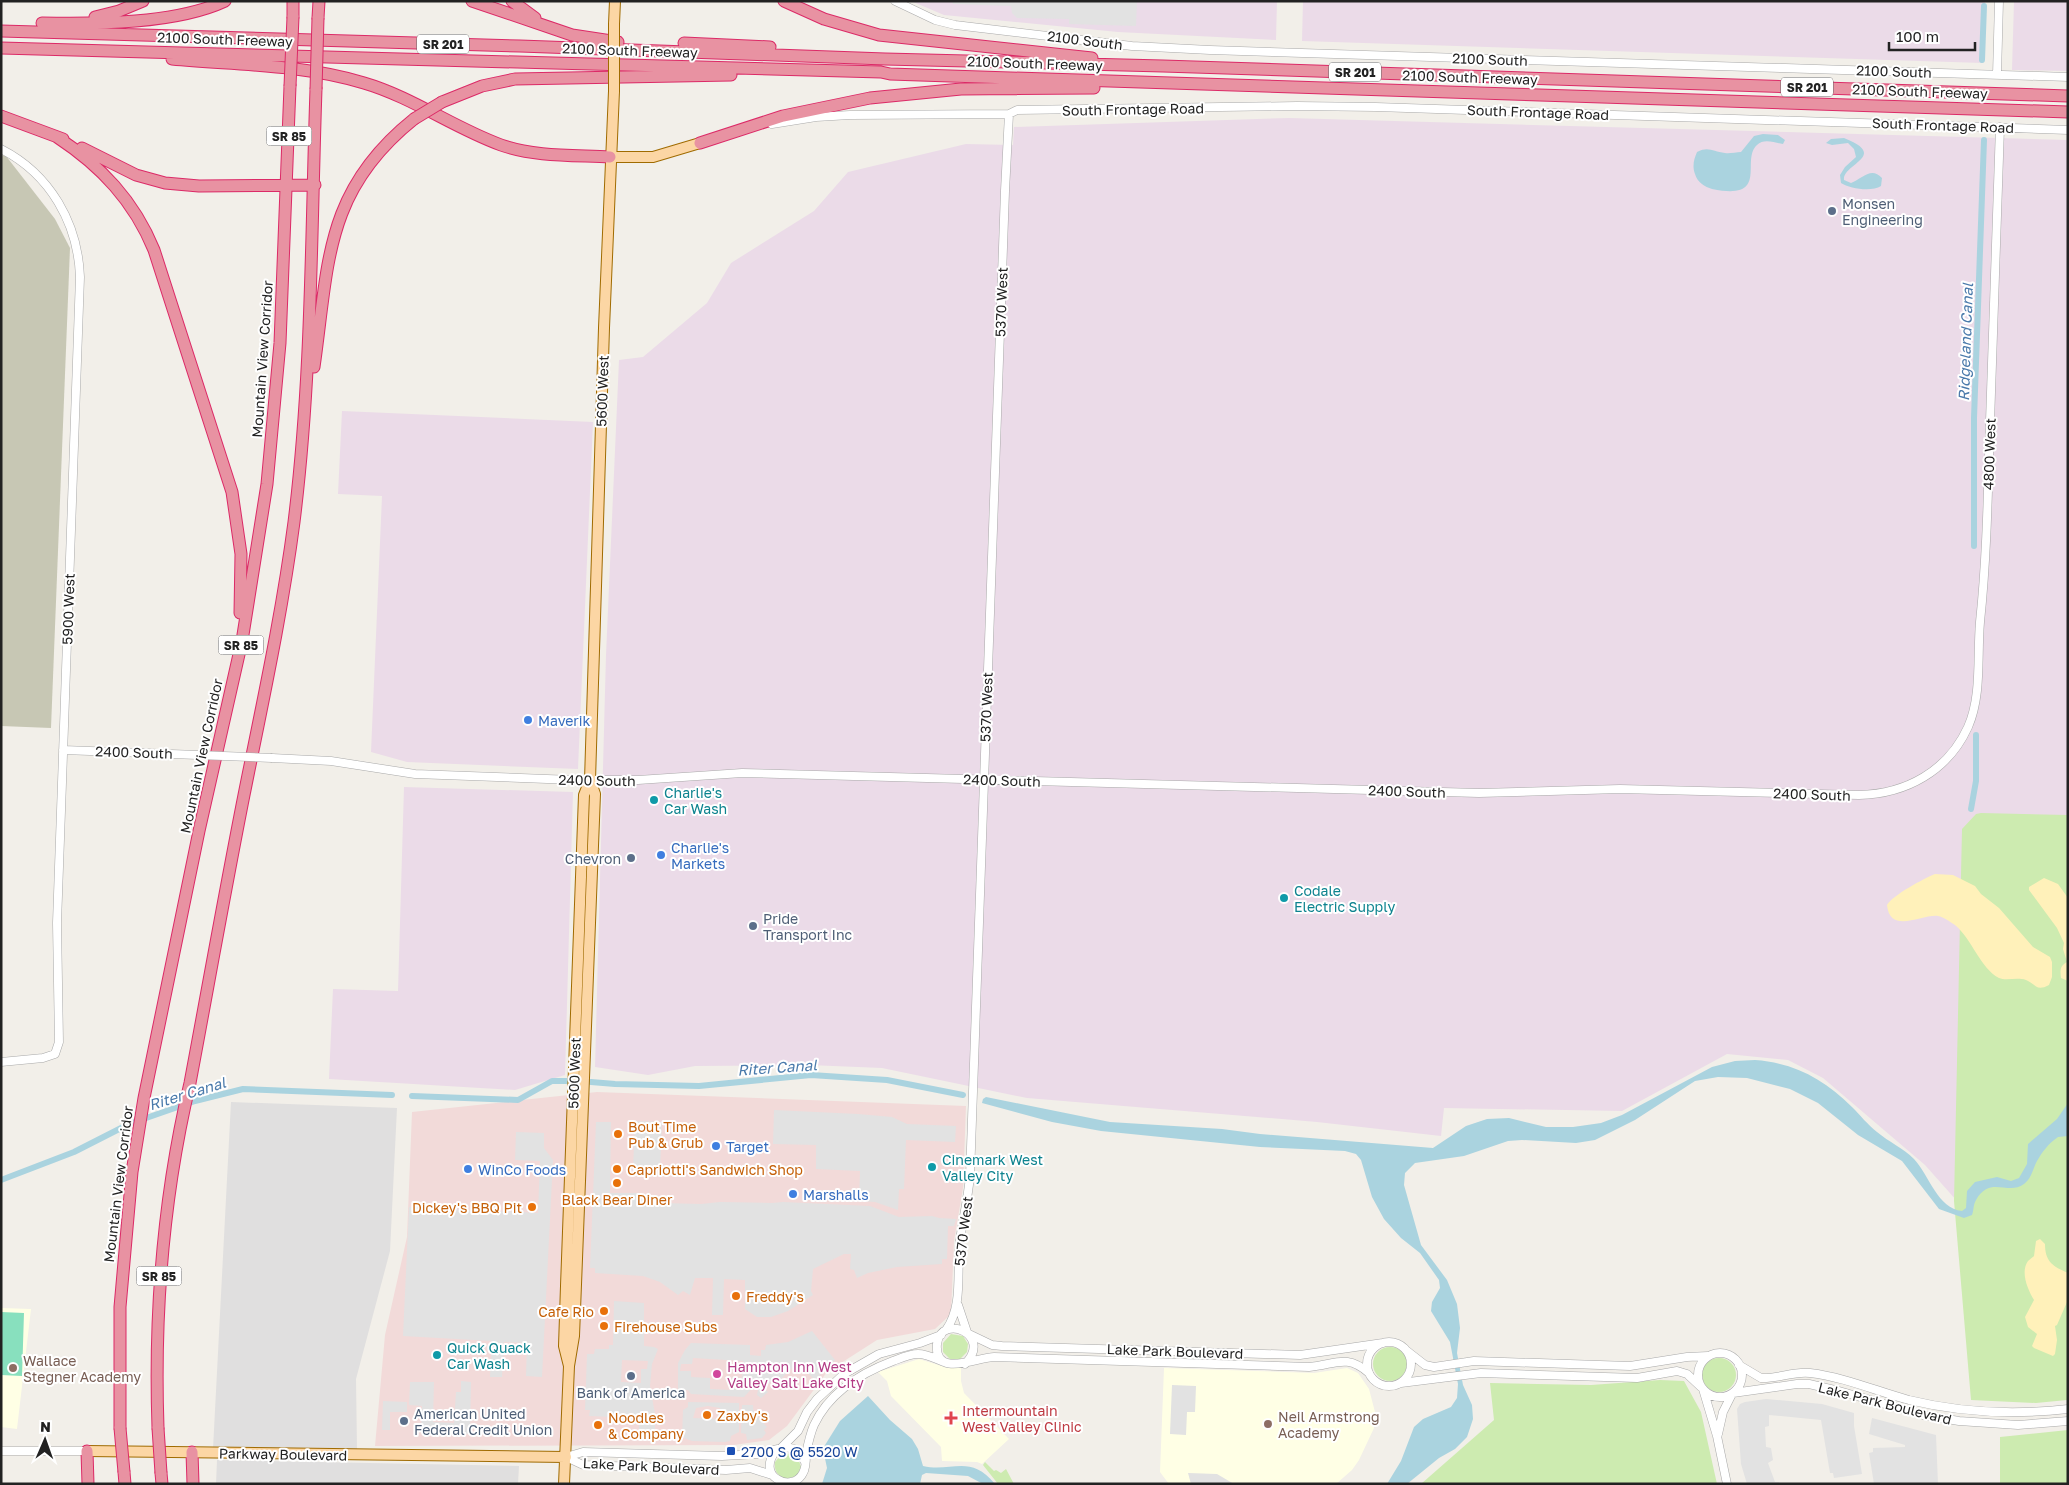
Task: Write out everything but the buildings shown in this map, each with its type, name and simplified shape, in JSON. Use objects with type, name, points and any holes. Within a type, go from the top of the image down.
[{"type":"highway","points":[[42,23],[98,16],[143,1]]},
{"type":"highway","points":[[1,24],[98,22],[180,15],[226,1]]},
{"type":"highway","name":"Mountain View Corridor","points":[[124,1478],[119,1385],[122,1274],[132,1172],[144,1098],[226,708],[242,641],[267,484],[280,343],[288,186],[293,1]]},
{"type":"highway","name":"SR 85","points":[[161,1478],[156,1337],[159,1277],[165,1222],[180,1124],[190,1083],[244,795],[265,697],[294,523],[308,354],[315,185],[319,1]]},
{"type":"highway","points":[[472,1],[578,36],[608,41],[724,44],[863,52],[886,59]]},
{"type":"highway","points":[[512,1],[552,28]]},
{"type":"highway","points":[[784,1],[838,24],[893,37],[1163,66]]},
{"type":"highway","name":"2100 South Freeway","points":[[1,31],[540,46],[886,59],[1163,66],[2068,96]]},
{"type":"highway","name":"2100 South Freeway","points":[[1,48],[881,72],[890,74],[2068,112]]},
{"type":"highway","points":[[76,49],[127,56],[327,74],[390,92],[509,148],[534,152],[610,157]]},
{"type":"highway","points":[[294,523],[300,489],[328,263],[336,226],[352,191],[370,162],[396,134],[414,119],[442,102],[482,86],[527,78],[890,74]]},
{"type":"highway","points":[[700,143],[783,116],[893,95],[961,88],[1117,87],[1144,86],[1160,82]]},
{"type":"highway","points":[[1,116],[57,136],[136,175],[165,183],[191,186],[315,185]]},
{"type":"highway","points":[[57,136],[82,154],[110,179],[128,202],[144,228],[154,250],[229,477],[239,530],[242,585],[226,708]]},
{"type":"highway","points":[[87,1451],[88,1484]]},
{"type":"highway","points":[[192,1452],[193,1484]]},
{"type":"main road","name":"5600 West","points":[[569,1366],[564,1346],[571,1287],[594,794],[590,780],[610,157],[614,91],[615,1]]},
{"type":"main road","points":[[610,157],[653,157],[700,143]]},
{"type":"main road","name":"5600 West","points":[[564,1484],[569,1366],[573,1347],[572,1242],[568,1228],[584,795],[590,780]]},
{"type":"main road","name":"Parkway Boulevard","points":[[87,1451],[566,1457]]},
{"type":"street","name":"2100 South","points":[[896,1],[915,12],[955,25],[1132,46],[2068,77]]},
{"type":"street","points":[[1997,75],[1999,1]]},
{"type":"street","name":"South Frontage Road","points":[[700,143],[780,122],[832,116],[1009,114],[1015,111],[1027,110],[1337,107],[2068,130]]},
{"type":"street","name":"5370 West","points":[[944,1332],[954,1318],[957,1300],[959,1245],[970,1176],[1009,114]]},
{"type":"street","name":"4800 West","points":[[1937,769],[1952,753],[1963,736],[1973,712],[1977,688],[1985,572],[2000,127]]},
{"type":"street","name":"5900 West","points":[[1,149],[26,164],[57,200],[68,220],[78,254],[80,271],[57,931],[59,1042],[55,1054],[43,1058],[1,1062]]},
{"type":"street","name":"2400 South","points":[[63,750],[198,754],[331,761],[415,774],[590,780],[650,780],[742,773],[1470,793],[1620,789],[1867,795],[1902,789],[1937,769]]},
{"type":"street","name":"5370 West","points":[[957,1300],[968,1333]]},
{"type":"street","points":[[956,1328],[968,1333],[973,1349],[971,1357],[965,1364],[949,1364],[926,1355],[915,1354],[890,1362],[858,1378],[837,1395],[822,1412],[810,1437],[804,1473],[796,1481],[786,1483],[773,1475],[770,1461],[775,1452],[797,1433],[807,1412],[817,1398],[844,1374],[879,1354],[920,1343],[956,1328]]},
{"type":"street","points":[[944,1332],[938,1342],[938,1350],[940,1357],[949,1364]]},
{"type":"street","name":"Lake Park Boulevard","points":[[968,1333],[992,1344],[1002,1346],[1294,1355],[1383,1343]]},
{"type":"street","points":[[1717,1436],[1722,1415],[1732,1393],[1741,1382],[1742,1373],[1740,1365],[1733,1358],[1724,1354],[1687,1357],[1630,1366],[1474,1361],[1434,1367],[1425,1365],[1394,1342],[1383,1343],[1370,1353],[1367,1363],[1369,1373],[1380,1385],[1391,1386],[1401,1383],[1485,1373],[1637,1378],[1677,1371],[1687,1374],[1702,1388],[1718,1397],[1732,1393]]},
{"type":"street","points":[[1401,1383],[1408,1376],[1411,1366],[1407,1351]]},
{"type":"street","name":"Lake Park Boulevard","points":[[965,1364],[977,1359],[994,1356],[1309,1366],[1345,1360],[1356,1363],[1369,1373]]},
{"type":"street","points":[[1708,1356],[1699,1370],[1698,1378],[1717,1436],[1727,1484]]},
{"type":"street","points":[[1554,1363],[1554,1375]]},
{"type":"street","name":"Lake Park Boulevard","points":[[1740,1365],[1761,1378],[1795,1372],[1820,1374],[1906,1399],[1958,1410],[2013,1413],[2068,1409]]},
{"type":"street","name":"Lake Park Boulevard","points":[[1732,1393],[1809,1384],[1916,1413],[1959,1421],[2018,1425],[2068,1421]]},
{"type":"street","points":[[780,1449],[790,1447],[798,1450],[806,1462]]},
{"type":"street","name":"Lake Park Boulevard","points":[[566,1457],[583,1452],[722,1456],[761,1454],[780,1449]]},
{"type":"street","name":"Parkway Boulevard","points":[[1,1450],[87,1451]]},
{"type":"street","name":"Lake Park Boulevard","points":[[566,1457],[583,1465],[717,1469],[750,1468],[773,1475]]},
{"type":"shaded area","points":[[911,1],[1277,1],[1276,40],[1118,32],[944,15]]},
{"type":"shaded area","points":[[952,1],[1137,1],[1136,26],[1069,24],[1069,19],[1017,18],[1012,13],[1011,6],[953,4]]},
{"type":"shaded area","points":[[1303,1],[1985,1],[1983,63],[1302,41]]},
{"type":"shaded area","points":[[2014,1],[2068,1],[2068,71],[2012,70]]},
{"type":"shaded area","points":[[1289,118],[2068,140],[2068,816],[1957,1201],[1925,1165],[1823,1078],[1788,1060],[1727,1054],[1622,1111],[1444,1108],[1441,1136],[1317,1122],[1027,1098],[882,1068],[809,1065],[695,1066],[648,1075],[595,1067],[606,655],[619,360],[643,357],[707,303],[731,263],[814,211],[848,172],[966,144],[1013,145],[1014,127]]},
{"type":"shaded area","points":[[1,155],[6,156],[55,219],[70,248],[51,728],[1,726]]},
{"type":"shaded area","points":[[342,411],[593,422],[578,769],[407,762],[371,752],[382,496],[338,494]]},
{"type":"shaded area","points":[[404,787],[573,792],[565,1075],[515,1090],[329,1079],[333,989],[398,991]]},
{"type":"shaded area","points":[[597,1092],[966,1106],[963,1188],[954,1241],[951,1314],[935,1329],[877,1340],[827,1372],[787,1426],[769,1440],[734,1445],[375,1446],[385,1335],[407,1237],[412,1112]]},
{"type":"shaded area","points":[[231,1102],[397,1108],[390,1251],[356,1379],[357,1449],[213,1449]]},
{"type":"shaded area","points":[[774,1110],[858,1114],[892,1117],[907,1124],[956,1126],[955,1142],[906,1140],[904,1189],[899,1189],[898,1210],[875,1202],[859,1201],[860,1171],[816,1169],[816,1145],[773,1144]]},
{"type":"shaded area","points":[[635,1121],[662,1122],[660,1170],[633,1169]]},
{"type":"shaded area","points":[[596,1122],[611,1122],[610,1193],[637,1193],[654,1202],[661,1203],[783,1202],[870,1206],[899,1217],[932,1216],[956,1219],[954,1226],[948,1226],[947,1259],[942,1259],[942,1264],[897,1267],[868,1273],[857,1278],[854,1270],[850,1269],[851,1254],[844,1254],[813,1269],[811,1291],[813,1295],[788,1311],[771,1317],[757,1317],[745,1309],[745,1280],[724,1279],[723,1315],[712,1315],[713,1278],[695,1278],[690,1295],[683,1291],[678,1295],[660,1282],[643,1276],[595,1273],[595,1268],[590,1268]]},
{"type":"shaded area","points":[[516,1132],[544,1133],[544,1148],[553,1160],[542,1377],[526,1376],[527,1343],[504,1342],[502,1377],[490,1377],[492,1341],[403,1336],[409,1207],[538,1213],[540,1161],[515,1160]]},
{"type":"shaded area","points":[[614,1301],[644,1303],[644,1346],[658,1349],[652,1364],[650,1386],[655,1414],[655,1435],[639,1435],[639,1418],[589,1416],[590,1410],[585,1410],[587,1354],[594,1354],[595,1349],[609,1349],[609,1345],[613,1345]],"holes":[[[622,1360],[648,1361],[647,1369],[641,1369],[641,1383],[621,1382]]]},
{"type":"shaded area","name":"Wallace Stegner Academy","points":[[1,1308],[31,1309],[17,1429],[1,1427]]},
{"type":"shaded area","points":[[812,1331],[835,1360],[815,1380],[797,1363],[776,1384],[773,1380],[764,1388],[768,1392],[761,1398],[757,1395],[760,1380],[744,1397],[691,1394],[688,1390],[678,1390],[678,1363],[691,1343],[750,1345],[750,1355],[761,1356],[761,1350],[765,1350],[766,1345],[788,1342]],"holes":[[[693,1358],[743,1361],[742,1378],[732,1377],[731,1390],[710,1389],[710,1378],[691,1377],[691,1371],[680,1371],[681,1364],[692,1364]]]},
{"type":"shaded area","name":"Intermountain West Valley Clinic","points":[[919,1359],[948,1368],[961,1368],[961,1381],[964,1393],[1009,1439],[982,1464],[977,1462],[942,1461],[941,1447],[891,1396],[887,1381],[878,1372]]},
{"type":"shaded area","name":"Neil Armstrong Academy","points":[[1164,1368],[1314,1373],[1347,1368],[1358,1373],[1369,1389],[1375,1412],[1374,1428],[1359,1460],[1352,1470],[1336,1484],[1169,1484],[1160,1472]]},
{"type":"shaded area","points":[[461,1381],[471,1382],[470,1434],[421,1433],[422,1406],[409,1405],[410,1382],[434,1382],[433,1422],[454,1423],[456,1392],[461,1392]]},
{"type":"shaded area","points":[[1172,1385],[1196,1386],[1195,1412],[1187,1412],[1186,1435],[1170,1434]]},
{"type":"shaded area","points":[[1766,1399],[1822,1404],[1854,1413],[1854,1426],[1862,1474],[1834,1478],[1833,1473],[1830,1473],[1821,1420],[1769,1415],[1769,1426],[1765,1427],[1766,1447],[1771,1448],[1773,1460],[1768,1463],[1775,1482],[1780,1484],[1747,1484],[1741,1464],[1737,1409],[1740,1404],[1745,1402]]},
{"type":"shaded area","points":[[383,1401],[407,1402],[407,1412],[390,1412],[390,1430],[382,1430]]},
{"type":"shaded area","points":[[688,1402],[739,1403],[739,1432],[731,1436],[730,1441],[725,1442],[692,1441],[682,1437],[683,1410],[688,1407]],"holes":[[[708,1406],[720,1408],[720,1419],[693,1418],[696,1408]]]},
{"type":"shaded area","points":[[742,1405],[753,1405],[754,1419],[757,1416],[767,1427],[764,1430],[766,1433],[762,1438],[747,1440],[746,1434],[741,1433]]},
{"type":"shaded area","points":[[1872,1418],[1936,1435],[1938,1484],[1874,1484],[1869,1453],[1873,1452],[1873,1448],[1905,1447],[1905,1445],[1869,1434]]},
{"type":"shaded area","points":[[217,1460],[519,1466],[518,1484],[216,1484]]},
{"type":"shaded area","points":[[1188,1473],[1217,1474],[1234,1484],[1191,1484]]},
{"type":"green space","points":[[1976,814],[2068,815],[2067,1400],[2036,1403],[1971,1400],[1954,1201],[1962,829]]},
{"type":"green space","points":[[1,1312],[24,1313],[22,1376],[1,1375]]},
{"type":"green space","points":[[951,1334],[963,1336],[968,1344],[967,1352],[960,1359],[950,1359],[943,1352],[943,1343]]},
{"type":"green space","points":[[1390,1347],[1402,1352],[1407,1364],[1402,1376],[1390,1381],[1378,1376],[1373,1364],[1378,1352]]},
{"type":"green space","points":[[1719,1358],[1731,1363],[1736,1375],[1731,1387],[1719,1392],[1707,1387],[1702,1375],[1707,1363]]},
{"type":"green space","points":[[1660,1380],[1684,1381],[1701,1412],[1717,1484],[1421,1484],[1494,1420],[1490,1383],[1591,1385]]},
{"type":"green space","points":[[2068,1430],[2068,1484],[2000,1484],[2000,1437]]},
{"type":"green space","points":[[791,1453],[798,1458],[801,1467],[797,1476],[785,1479],[777,1472],[775,1462],[781,1455]]},
{"type":"green space","points":[[985,1462],[994,1471],[996,1470],[1001,1473],[1006,1469],[1014,1484],[998,1484],[983,1465]]},
{"type":"sand","points":[[1935,874],[1953,875],[1975,886],[1981,894],[1999,908],[2033,947],[2050,957],[2052,977],[2049,985],[2039,988],[2026,980],[1999,978],[1981,961],[1961,931],[1942,917],[1931,916],[1900,921],[1894,919],[1889,914],[1887,905],[1890,901]]},
{"type":"sand","points":[[2044,878],[2058,884],[2068,898],[2068,981],[2061,978],[2062,967],[2067,962],[2063,949],[2064,943],[2057,928],[2029,890],[2029,887]]},
{"type":"sand","points":[[2040,1239],[2045,1244],[2046,1255],[2050,1262],[2068,1273],[2067,1302],[2055,1326],[2057,1340],[2053,1356],[2032,1346],[2037,1334],[2028,1327],[2025,1317],[2034,1300],[2027,1286],[2025,1270],[2028,1261],[2034,1256],[2036,1241]]},
{"type":"water","points":[[1763,134],[1778,135],[1785,140],[1783,144],[1766,141],[1757,145],[1751,160],[1748,184],[1742,189],[1730,191],[1712,189],[1699,182],[1694,171],[1694,160],[1697,152],[1708,149],[1727,153],[1741,152],[1754,136]]},
{"type":"water","points":[[1844,138],[1857,144],[1863,150],[1864,155],[1845,174],[1844,180],[1851,183],[1870,173],[1874,173],[1882,178],[1881,186],[1872,189],[1861,189],[1841,183],[1840,175],[1845,167],[1856,157],[1854,149],[1848,143],[1832,145],[1826,143],[1831,139]]},
{"type":"water","points":[[1755,1060],[1796,1069],[1831,1088],[1882,1136],[1914,1159],[1946,1204],[1962,1211],[1966,1208],[1967,1191],[1975,1182],[1997,1177],[2011,1181],[2019,1178],[2027,1164],[2028,1144],[2057,1119],[2068,1103],[2068,1136],[2058,1137],[2043,1151],[2027,1182],[2018,1187],[1993,1187],[1987,1189],[1976,1200],[1972,1215],[1964,1218],[1939,1209],[1902,1161],[1858,1135],[1818,1103],[1790,1089],[1747,1078],[1718,1077],[1695,1081],[1635,1120],[1595,1140],[1576,1143],[1508,1141],[1464,1156],[1415,1163],[1405,1173],[1404,1185],[1421,1245],[1447,1280],[1457,1304],[1460,1328],[1457,1353],[1463,1385],[1472,1405],[1473,1419],[1467,1437],[1455,1449],[1439,1458],[1407,1484],[1387,1484],[1401,1461],[1414,1427],[1423,1419],[1451,1407],[1457,1398],[1458,1384],[1450,1342],[1431,1311],[1432,1302],[1440,1288],[1439,1280],[1420,1253],[1401,1238],[1384,1219],[1372,1197],[1361,1160],[1356,1154],[1345,1151],[1260,1147],[1101,1131],[1052,1122],[982,1103],[986,1097],[1110,1122],[1222,1129],[1260,1134],[1433,1148],[1466,1126],[1487,1119],[1509,1118],[1546,1127],[1573,1127],[1601,1123],[1622,1115],[1712,1067],[1735,1061]]},
{"type":"water","points":[[868,1396],[890,1420],[912,1439],[918,1449],[923,1466],[933,1468],[960,1466],[977,1469],[995,1484],[983,1484],[968,1476],[926,1473],[922,1475],[920,1484],[822,1484],[827,1468],[823,1449],[825,1445],[840,1421]]},
{"type":"waterway","name":"Ridgeland Canal","points":[[1982,60],[1984,6]]},
{"type":"waterway","name":"Ridgeland Canal","points":[[1974,546],[1974,418],[1984,140]]},
{"type":"waterway","name":"Ridgeland Canal","points":[[1971,809],[1976,781],[1976,735]]},
{"type":"waterway","name":"Riter Canal","points":[[591,1082],[699,1086],[811,1075],[887,1080],[963,1095]]},
{"type":"waterway","name":"Riter Canal","points":[[412,1096],[518,1100],[552,1081],[567,1081]]},
{"type":"waterway","name":"Riter Canal","points":[[1,1180],[74,1152],[129,1124],[195,1101],[243,1089],[392,1095]]},
{"type":"place","name":"Monsen Engineering","points":[[1832,211]]},
{"type":"place","name":"Maverik","points":[[528,720]]},
{"type":"place","name":"Charlie's Car Wash","points":[[654,800]]},
{"type":"place","name":"Charlie's Markets","points":[[661,855]]},
{"type":"place","name":"Chevron","points":[[631,858]]},
{"type":"place","name":"Codale Electric Supply","points":[[1284,898]]},
{"type":"place","name":"Pride Transport Inc","points":[[753,926]]},
{"type":"place","name":"Bout Time Pub & Grub","points":[[618,1134]]},
{"type":"place","name":"Target","points":[[716,1146]]},
{"type":"place","name":"Cinemark West Valley City","points":[[932,1167]]},
{"type":"place","name":"WinCo Foods","points":[[468,1169]]},
{"type":"place","name":"Capriotti's Sandwich Shop","points":[[617,1169]]},
{"type":"place","name":"Black Bear Diner","points":[[617,1183]]},
{"type":"place","name":"Marshalls","points":[[793,1194]]},
{"type":"place","name":"Dickey's BBQ Pit","points":[[532,1207]]},
{"type":"place","name":"Freddy's","points":[[736,1296]]},
{"type":"place","name":"Cafe Rio","points":[[604,1311]]},
{"type":"place","name":"Firehouse Subs","points":[[604,1326]]},
{"type":"place","name":"Quick Quack Car Wash","points":[[437,1355]]},
{"type":"place","name":"Wallace Stegner Academy","points":[[13,1368]]},
{"type":"place","name":"Hampton Inn West Valley Salt Lake City","points":[[717,1374]]},
{"type":"place","name":"Bank of America","points":[[631,1376]]},
{"type":"place","name":"Zaxby's","points":[[707,1415]]},
{"type":"place","name":"Intermountain West Valley Clinic","points":[[951,1418]]},
{"type":"place","name":"American United Federal Credit Union","points":[[404,1421]]},
{"type":"place","name":"Neil Armstrong Academy","points":[[1268,1424]]},
{"type":"place","name":"Noodles & Company","points":[[598,1425]]},
{"type":"place","name":"2700 S @ 5520 W","points":[[731,1451]]}]
